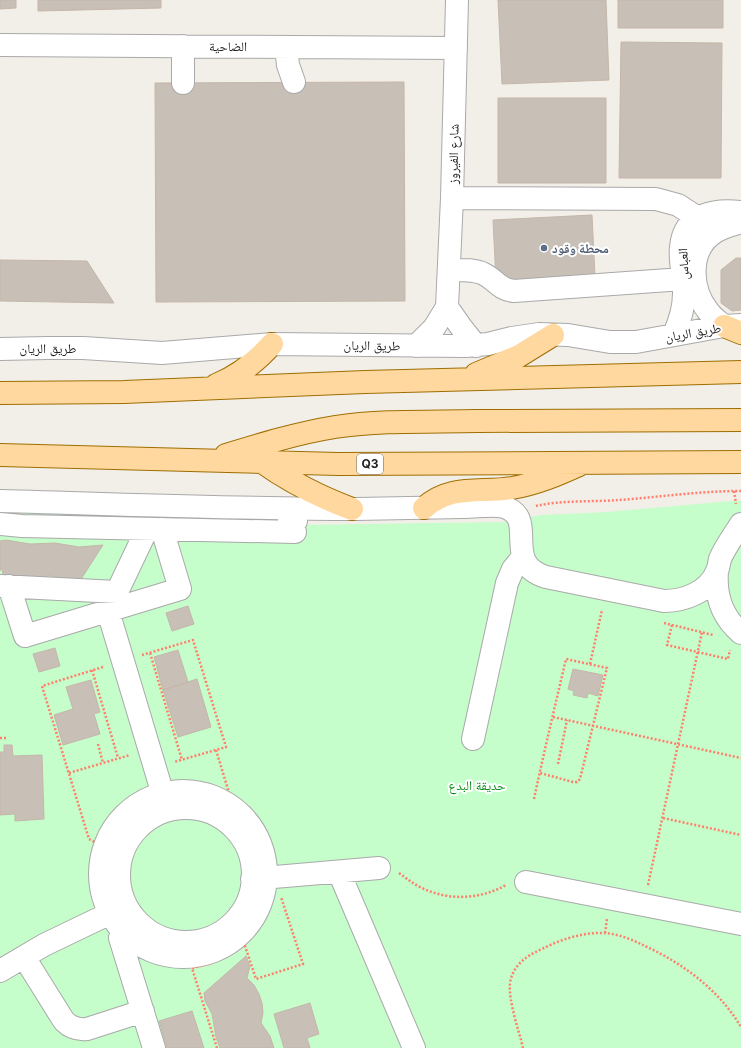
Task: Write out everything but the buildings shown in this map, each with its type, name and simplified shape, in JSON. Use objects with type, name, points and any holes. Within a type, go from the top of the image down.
[{"type":"main road","points":[[462,379],[500,365],[553,335]]},
{"type":"main road","points":[[207,388],[236,375],[261,356],[272,344]]},
{"type":"main road","points":[[0,393],[124,392],[462,379],[741,372]]},
{"type":"main road","points":[[208,461],[272,441],[304,433],[368,423],[400,421],[741,420]]},
{"type":"main road","name":"Q3","points":[[0,455],[346,464],[741,462]]},
{"type":"main road","points":[[262,462],[296,484],[333,502],[352,509]]},
{"type":"main road","points":[[424,508],[430,502],[447,494],[465,490],[495,490],[528,485],[588,462]]},
{"type":"street","name":"شارع الفيروز","points":[[416,346],[434,328],[447,307],[452,198],[457,0]]},
{"type":"street","name":"الضاحية","points":[[0,45],[456,48]]},
{"type":"street","points":[[183,46],[183,82]]},
{"type":"street","points":[[286,47],[288,65],[294,82]]},
{"type":"street","points":[[452,198],[650,198],[667,201],[698,218]]},
{"type":"street","name":"العباس","points":[[735,328],[708,311],[689,278],[681,256],[683,238],[686,230],[698,218],[715,211],[741,212]]},
{"type":"street","name":"العباس","points":[[674,334],[683,308],[684,291],[696,257],[703,243],[715,232],[741,222]]},
{"type":"street","points":[[449,270],[477,271],[498,286],[514,291],[689,278]]},
{"type":"street","points":[[447,307],[476,346]]},
{"type":"street","name":"طريق الريان","points":[[0,349],[82,348],[162,353],[272,344],[476,346],[526,335],[553,335],[623,342],[649,340],[674,334],[735,328]]},
{"type":"street","points":[[0,501],[352,509],[505,507],[516,514],[519,519],[526,563],[515,591],[478,740]]},
{"type":"street","points":[[736,639],[717,596],[716,583],[720,559],[739,517]]},
{"type":"street","points":[[0,524],[295,532],[289,521],[296,521]]},
{"type":"street","points":[[155,529],[112,602],[149,749],[165,803]]},
{"type":"street","points":[[4,586],[25,636],[112,602],[180,589],[155,529]]},
{"type":"street","points":[[526,563],[534,573],[546,577],[664,601],[682,599],[696,593],[708,584],[717,571]]},
{"type":"street","points":[[4,586],[112,602]]},
{"type":"street","points":[[176,792],[204,794],[218,799],[230,806],[241,815],[250,826],[262,850],[265,864],[264,890],[258,908],[242,939],[211,951],[185,957],[159,954],[147,949],[126,934],[117,924],[120,889],[118,877],[119,864],[123,852],[132,836],[145,822],[156,816],[165,803],[176,792]]},
{"type":"street","points":[[165,803],[180,809],[193,809],[205,812],[217,816],[228,824],[237,832],[244,842],[252,866],[264,878]]},
{"type":"street","points":[[211,951],[220,933],[239,915],[248,898],[264,878],[379,868]]},
{"type":"street","points":[[339,872],[414,1048]]},
{"type":"street","points":[[526,882],[741,924]]},
{"type":"street","points":[[118,909],[158,936],[183,942],[195,941],[211,951]]},
{"type":"street","points":[[0,971],[24,957],[118,909]]},
{"type":"street","points":[[126,934],[120,938],[154,1048]]},
{"type":"street","points":[[24,957],[64,1021],[72,1027],[77,1029],[87,1029],[143,1011]]},
{"type":"path","points":[[734,491],[739,517]]},
{"type":"path","points":[[516,514],[534,506],[548,504],[741,491]]},
{"type":"path","points":[[590,664],[602,609]]},
{"type":"path","points":[[716,636],[672,625],[667,645],[728,659],[736,639]]},
{"type":"path","points":[[644,905],[702,632]]},
{"type":"path","points":[[150,653],[182,760]]},
{"type":"path","points":[[534,799],[566,659],[607,668],[582,775],[579,781],[573,782],[540,773]]},
{"type":"path","points":[[92,670],[118,758]]},
{"type":"path","points":[[553,716],[741,758]]},
{"type":"path","points":[[558,764],[567,720]]},
{"type":"path","points":[[0,738],[7,738]]},
{"type":"path","points":[[98,744],[104,763]]},
{"type":"path","points":[[69,773],[149,749]]},
{"type":"path","points":[[216,750],[230,796],[230,806]]},
{"type":"path","points":[[663,818],[741,835]]},
{"type":"path","points":[[379,868],[396,872],[419,887],[429,891],[451,896],[474,896],[495,891],[508,884],[526,882]]},
{"type":"path","points":[[217,1048],[192,968],[211,951],[225,958],[242,939],[256,979],[303,964],[264,878]]},
{"type":"path","points":[[523,1048],[510,991],[512,976],[515,969],[525,958],[546,947],[567,939],[589,934],[605,933],[624,937],[674,961],[689,971],[715,993],[730,1010],[741,1027]]},
{"type":"green space","name":"حديقة البدع","points":[[741,501],[741,1048],[0,1048],[0,513],[22,515],[29,510],[61,511],[68,516],[117,518],[121,514],[142,514],[146,519],[241,521],[246,515],[295,516],[298,525],[503,522],[541,515],[607,512]]},
{"type":"place","name":"محطة وقود","points":[[544,248]]}]
